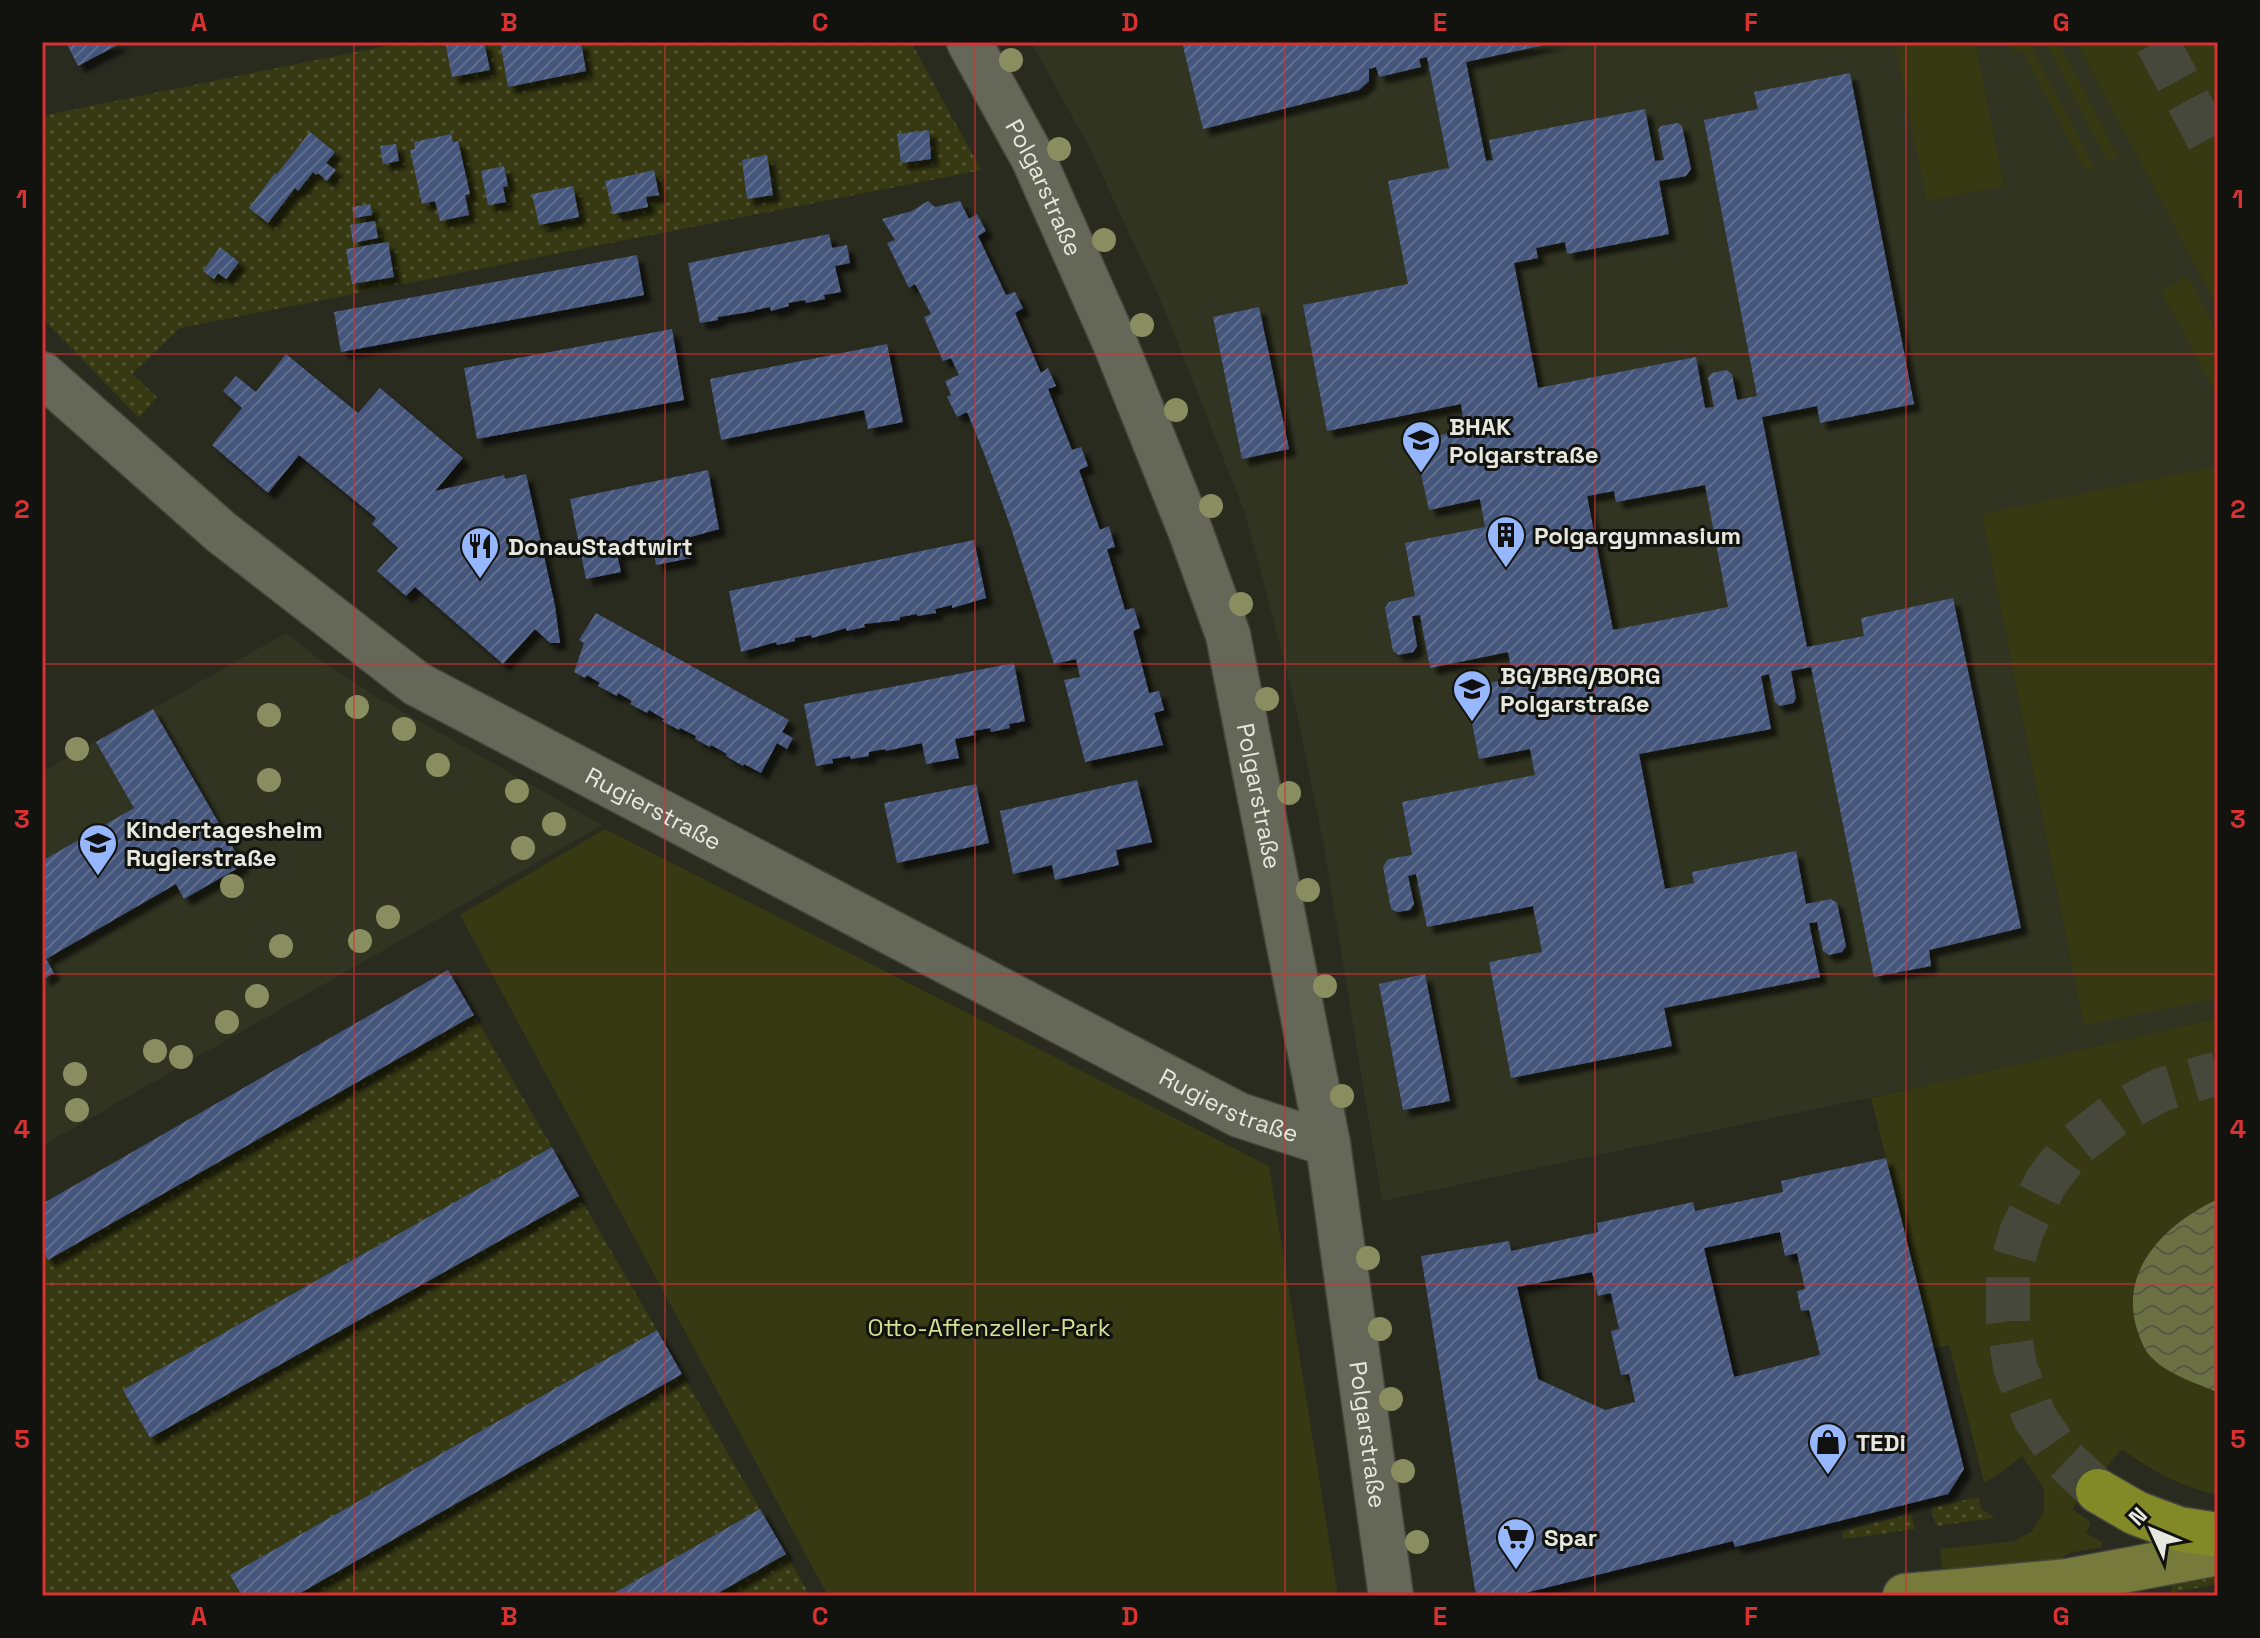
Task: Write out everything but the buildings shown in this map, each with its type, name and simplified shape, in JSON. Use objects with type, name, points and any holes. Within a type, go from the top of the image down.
[{"type":"highway","points":[[2098,1491],[2136,1513],[2179,1529],[2218,1535]]},
{"type":"main road","points":[[1905,1596],[2068,1581],[2218,1553]]},
{"type":"street","name":"Polgarstraße","points":[[969,42],[1034,160],[1115,343],[1190,530],[1228,635],[1328,1144],[1391,1596]]},
{"type":"street","name":"Rugierstraße","points":[[42,374],[221,532],[417,684],[1239,1115],[1328,1144]]},
{"type":"shaded area","points":[[1031,42],[2076,42],[2218,308],[2218,1018],[1919,1087],[1382,1201],[1323,841],[1294,699],[1246,516],[1164,308],[1089,147]]},
{"type":"shaded area","points":[[286,633],[375,696],[602,825],[42,1146],[42,772]]},
{"type":"green space","points":[[405,42],[911,42],[981,170],[180,328],[132,374],[157,397],[139,418],[42,318],[42,116]]},
{"type":"green space","points":[[1925,42],[1975,42],[2004,186],[1927,201],[1896,48]]},
{"type":"green space","points":[[2009,42],[2037,42],[2031,46],[2095,169],[2086,172],[2022,50],[2015,53]]},
{"type":"green space","points":[[2045,42],[2058,42],[2118,156],[2108,162]]},
{"type":"green space","points":[[2076,42],[2218,42],[2218,308]]},
{"type":"green space","points":[[2187,276],[2218,334],[2218,398],[2161,291]]},
{"type":"green space","points":[[2218,466],[2218,998],[2084,1025],[1982,514]]},
{"type":"green space","name":"Otto-Affenzeller-Park","points":[[605,829],[1269,1166],[1338,1596],[828,1596],[460,915]]},
{"type":"green space","points":[[474,1015],[552,1147],[123,1390],[150,1438],[579,1196],[657,1330],[230,1575],[242,1596],[42,1596],[42,1250],[48,1260]]},
{"type":"green space","points":[[2218,1018],[2218,1199],[2207,1204],[2218,1392],[2218,1495],[2167,1477],[2122,1449],[2072,1509],[2091,1522],[2086,1533],[2102,1542],[2102,1547],[2069,1553],[2058,1561],[1946,1571],[1942,1567],[1940,1549],[2015,1541],[2032,1531],[2044,1512],[2044,1489],[2022,1456],[1984,1482],[1949,1345],[1934,1349],[1871,1098]]},
{"type":"green space","points":[[682,1374],[760,1509],[609,1596],[295,1596]]},
{"type":"green space","points":[[1978,1497],[1981,1509],[1995,1518],[1936,1526],[1931,1508]]},
{"type":"green space","points":[[1911,1514],[1915,1529],[1844,1539],[1842,1531]]},
{"type":"green space","points":[[786,1554],[810,1596],[713,1596]]},
{"type":"green space","points":[[2218,1575],[2218,1584],[2171,1593],[2172,1584]]},
{"type":"water","points":[[2218,1199],[2217,1392],[2174,1374],[2149,1355],[2137,1330],[2133,1304],[2135,1284],[2153,1249],[2182,1220]]},
{"type":"tunnel","points":[[2157,42],[2218,157]]},
{"type":"tunnel","points":[[2098,1491],[2062,1457],[2035,1418],[2015,1367],[2008,1321],[2008,1277],[2022,1230],[2046,1182],[2072,1148],[2114,1115],[2160,1090],[2218,1073]]},
{"type":"place","name":"BHAK Polgarstraße","points":[[1421,474]]},
{"type":"place","name":"Polgargymnasium","points":[[1506,569]]},
{"type":"place","name":"DonauStadtwirt","points":[[480,580]]},
{"type":"place","name":"BG/BRG/BORG Polgarstraße","points":[[1472,723]]},
{"type":"place","name":"Kindertagesheim Rugierstraße","points":[[98,877]]},
{"type":"place","name":"TEDi","points":[[1828,1476]]},
{"type":"place","name":"Spar","points":[[1516,1571]]}]
